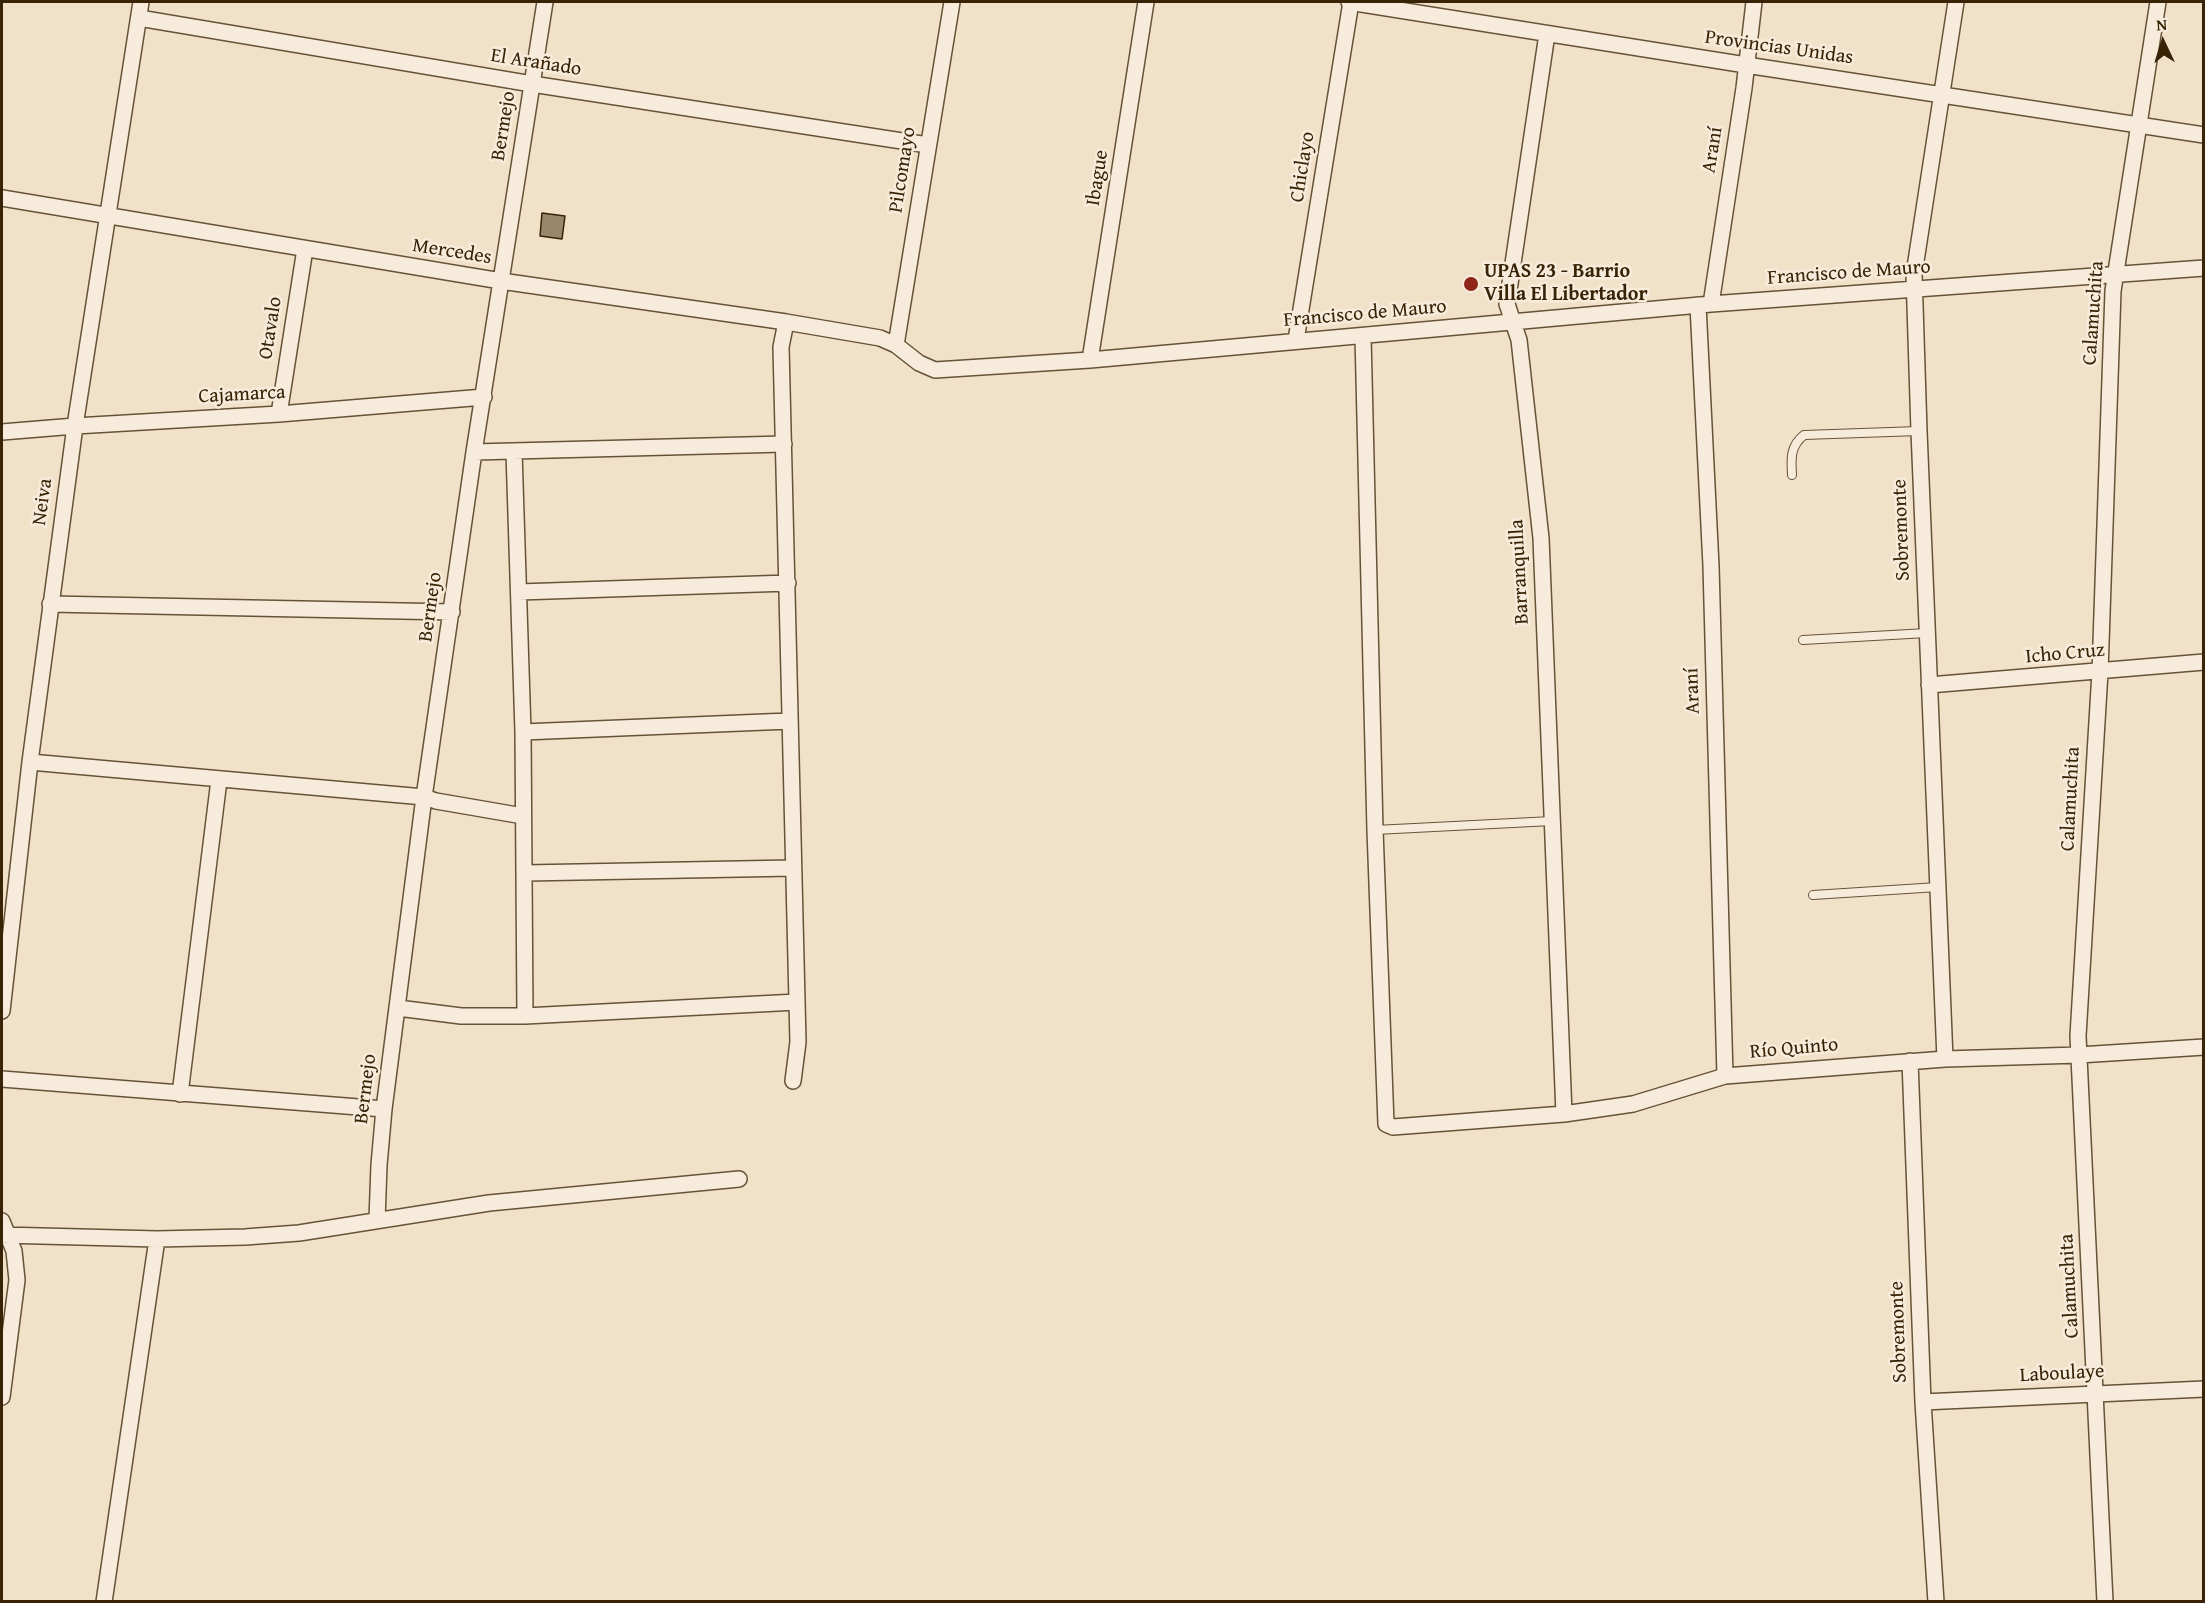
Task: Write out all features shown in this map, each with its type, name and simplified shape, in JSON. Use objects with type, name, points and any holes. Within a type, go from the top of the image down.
[{"type":"street","name":"Neiva","points":[[2,1011],[50,604],[75,426],[141,2]]},
{"type":"street","name":"Bermejo","points":[[377,1220],[384,1109],[424,797],[474,452],[545,2]]},
{"type":"street","name":"Pilcomayo","points":[[897,345],[952,2]]},
{"type":"street","name":"Ibague","points":[[1090,360],[1146,2]]},
{"type":"street","name":"Provincias Unidas","points":[[1350,2],[2204,135]]},
{"type":"street","name":"Chiclayo","points":[[1296,340],[1350,2]]},
{"type":"street","name":"Araní","points":[[1725,1076],[1705,305],[1746,65],[1754,2]]},
{"type":"street","name":"Sobremonte","points":[[1945,1059],[1914,274],[1956,2]]},
{"type":"street","name":"Calamuchita","points":[[2105,1602],[2078,1036],[2100,672],[2113,291],[2158,2]]},
{"type":"street","name":"El Arañado","points":[[139,18],[532,84],[928,145]]},
{"type":"street","name":"Barranquilla","points":[[1547,34],[1506,304],[1519,340],[1541,538],[1564,1113]]},
{"type":"street","name":"Mercedes","points":[[2,198],[501,281],[786,322],[880,338],[897,345]]},
{"type":"street","name":"Otavalo","points":[[279,414],[305,249]]},
{"type":"street","name":"Francisco de Mauro","points":[[897,345],[920,363],[935,370],[1090,360],[1705,305],[2204,268]]},
{"type":"street","points":[[786,322],[781,346],[798,1042],[793,1082]]},
{"type":"street","points":[[1363,336],[1376,830]]},
{"type":"street","name":"Cajamarca","points":[[2,432],[279,414],[484,397]]},
{"type":"street","points":[[474,452],[784,444]]},
{"type":"street","points":[[514,452],[523,732],[525,1016]]},
{"type":"street","points":[[519,592],[788,583]]},
{"type":"street","points":[[50,604],[452,612]]},
{"type":"street","name":"Icho Cruz","points":[[1929,685],[2204,662]]},
{"type":"street","points":[[523,732],[789,721]]},
{"type":"street","points":[[30,762],[424,797],[523,816]]},
{"type":"street","points":[[180,1094],[219,780]]},
{"type":"street","name":"Río Quinto","points":[[1376,830],[1384,1111],[1386,1124],[1393,1127],[1564,1113],[1633,1104],[1725,1076],[1910,1061],[2079,1055],[2204,1047]]},
{"type":"street","points":[[525,873],[793,868]]},
{"type":"street","points":[[398,1008],[461,1016],[525,1016],[797,1002]]},
{"type":"street","name":"Sobremonte","points":[[1910,1061],[1923,1402],[1936,1602]]},
{"type":"street","points":[[2,1079],[384,1109]]},
{"type":"street","points":[[3,1230],[157,1239],[245,1237],[299,1233],[489,1203],[739,1179]]},
{"type":"street","points":[[2,1397],[17,1280],[14,1251],[3,1230]]},
{"type":"street","points":[[104,1602],[157,1239]]},
{"type":"street","name":"Laboulaye","points":[[1923,1402],[2204,1389]]},
{"type":"lane","points":[[1792,476],[1790,456],[1795,442],[1804,435],[1919,431]]},
{"type":"lane","points":[[1803,640],[1927,633]]},
{"type":"lane","points":[[1376,830],[1552,821]]},
{"type":"lane","points":[[1813,895],[1938,887]]},
{"type":"building","points":[[542,213],[565,216],[562,239],[540,236]]},
{"type":"place","name":"UPAS 23 - Barrio Villa El Libertador","points":[[1471,284]]}]
